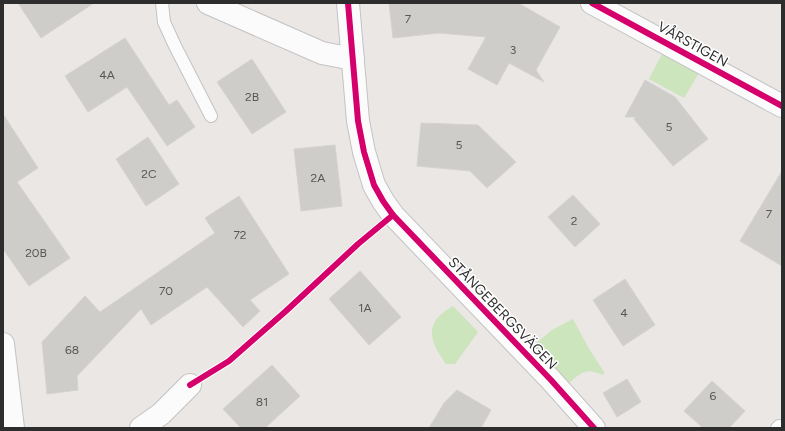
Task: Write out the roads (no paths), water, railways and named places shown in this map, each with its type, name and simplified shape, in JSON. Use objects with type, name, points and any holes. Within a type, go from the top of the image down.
[{"type":"street","points":[[208,3],[322,53],[353,59]]},
{"type":"street","name":"STÅNGEBERGSVÄGEN","points":[[348,3],[358,121],[364,152],[374,186],[382,202],[392,215],[545,374],[594,428]]},
{"type":"street","name":"VÅRSTIGEN","points":[[592,3],[782,106]]},
{"type":"street","points":[[3,344],[13,428]]},
{"type":"street","points":[[141,428],[161,414],[190,384]]},
{"type":"lane","points":[[162,3],[164,22],[212,116]]}]
